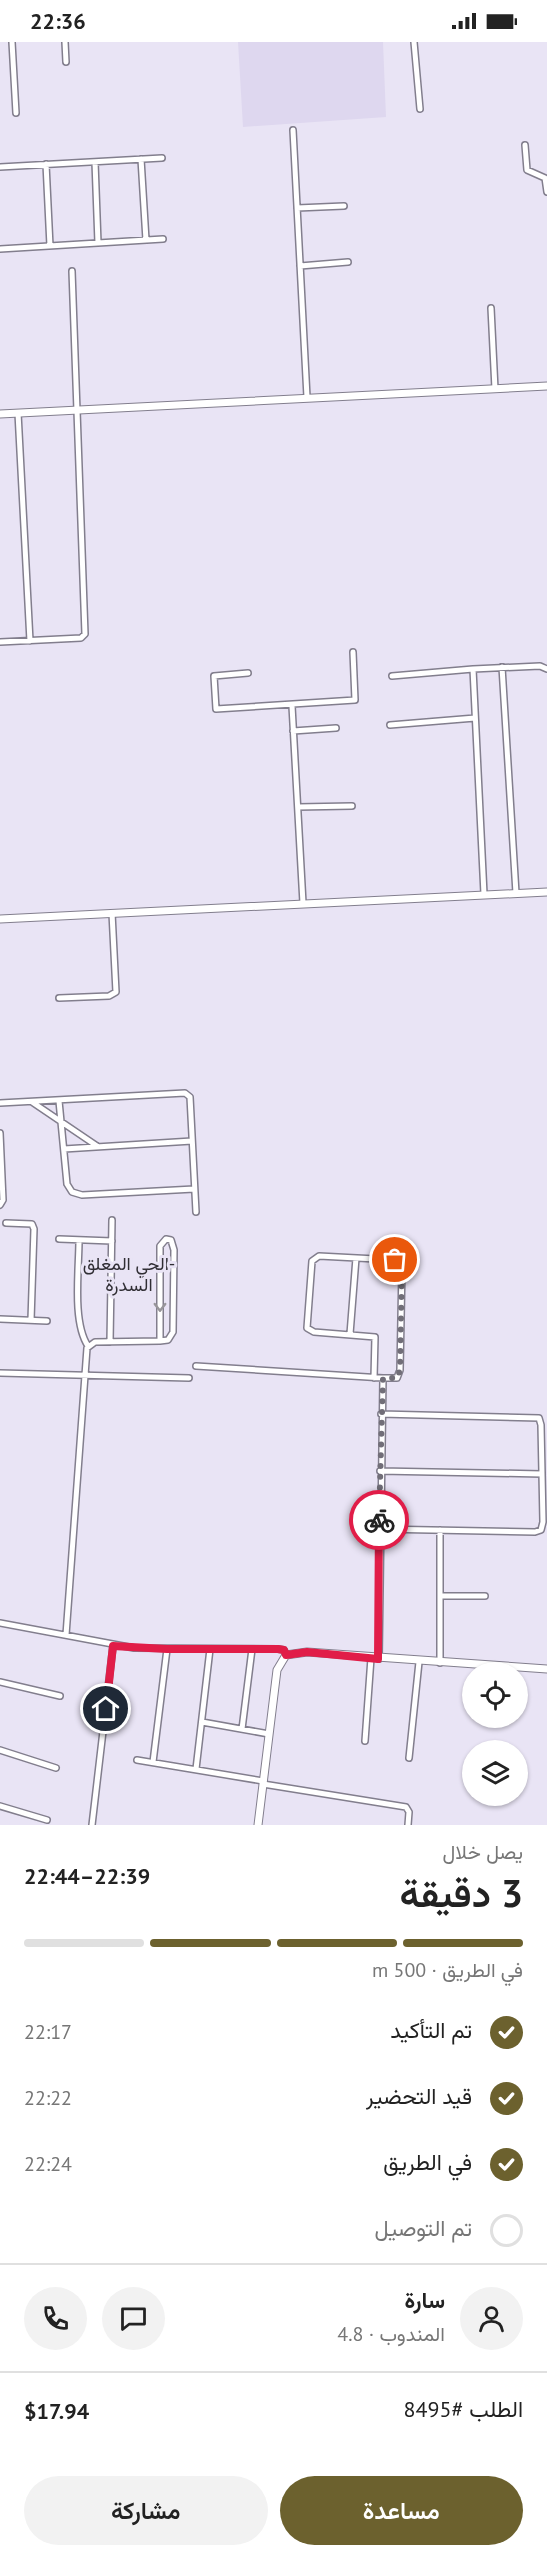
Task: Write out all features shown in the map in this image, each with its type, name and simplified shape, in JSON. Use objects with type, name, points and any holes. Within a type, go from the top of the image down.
[{"type":"street","points":[[12,42],[16,113]]},
{"type":"street","points":[[65,42],[66,62]]},
{"type":"street","points":[[414,42],[420,109]]},
{"type":"street","points":[[294,129],[307,397]]},
{"type":"street","points":[[525,145],[527,170],[545,178],[547,192]]},
{"type":"street","points":[[0,167],[162,158]]},
{"type":"street","points":[[141,159],[146,240]]},
{"type":"street","points":[[95,162],[98,243]]},
{"type":"street","points":[[46,164],[50,246]]},
{"type":"street","points":[[297,208],[344,206]]},
{"type":"street","points":[[0,249],[163,239]]},
{"type":"street","points":[[300,266],[348,262]]},
{"type":"street","points":[[0,642],[81,638],[85,634],[72,271]]},
{"type":"street","points":[[491,308],[495,389]]},
{"type":"street","points":[[0,414],[547,386]]},
{"type":"street","points":[[18,413],[30,641]]},
{"type":"street","points":[[248,673],[214,676],[216,709],[292,706],[355,700],[353,652]]},
{"type":"street","points":[[392,676],[502,667],[540,666],[547,669]]},
{"type":"street","points":[[502,667],[516,893]]},
{"type":"street","points":[[473,669],[484,894]]},
{"type":"street","points":[[292,706],[303,903]]},
{"type":"street","points":[[390,725],[475,718]]},
{"type":"street","points":[[293,731],[336,728]]},
{"type":"street","points":[[298,807],[352,806]]},
{"type":"street","points":[[0,919],[547,892]]},
{"type":"street","points":[[59,998],[109,996],[116,992],[111,913]]},
{"type":"street","points":[[0,1103],[186,1093],[189,1097],[196,1212]]},
{"type":"street","points":[[59,1101],[68,1187],[76,1194],[194,1189]]},
{"type":"street","points":[[32,1102],[98,1147]]},
{"type":"street","points":[[0,1133],[3,1200],[0,1205]]},
{"type":"street","points":[[64,1149],[192,1141]]},
{"type":"street","points":[[110,1342],[112,1220]]},
{"type":"street","points":[[6,1223],[26,1222],[32,1224],[34,1229],[31,1320]]},
{"type":"street","points":[[59,1239],[112,1241]]},
{"type":"street","points":[[88,1346],[93,1343],[159,1341],[168,1340],[173,1332],[174,1250],[171,1240],[166,1239],[160,1246],[159,1341]]},
{"type":"street","points":[[66,1635],[88,1346],[82,1336],[79,1320],[79,1240]]},
{"type":"street","points":[[196,1366],[374,1378],[396,1378],[400,1374],[402,1265],[395,1260],[314,1257],[308,1302],[308,1329],[376,1338],[374,1378]]},
{"type":"street","points":[[350,1334],[356,1258]]},
{"type":"street","points":[[0,1319],[47,1321]]},
{"type":"street","points":[[0,1373],[189,1378]]},
{"type":"street","points":[[365,1741],[375,1659],[383,1378]]},
{"type":"street","points":[[379,1529],[540,1531],[542,1526],[539,1418],[381,1414]]},
{"type":"street","points":[[380,1471],[542,1473]]},
{"type":"street","points":[[440,1530],[440,1663]]},
{"type":"street","points":[[440,1596],[485,1596]]},
{"type":"street","points":[[0,1623],[113,1646],[167,1649],[281,1649],[286,1655]]},
{"type":"street","points":[[92,1825],[113,1646]]},
{"type":"street","points":[[153,1762],[167,1649]]},
{"type":"street","points":[[196,1769],[210,1649]]},
{"type":"street","points":[[242,1729],[252,1649]]},
{"type":"street","points":[[286,1655],[307,1652],[375,1659],[547,1669]]},
{"type":"street","points":[[258,1825],[277,1670],[286,1655]]},
{"type":"street","points":[[409,1758],[419,1662]]},
{"type":"street","points":[[0,1682],[60,1696]]},
{"type":"street","points":[[202,1722],[269,1734]]},
{"type":"street","points":[[0,1750],[56,1768]]},
{"type":"street","points":[[137,1760],[406,1807],[409,1812],[408,1825]]},
{"type":"street","points":[[0,1806],[47,1820]]},
{"type":"shaded area","points":[[238,42],[383,42],[386,117],[243,127]]},
{"type":"way so far","points":[[379,1520],[383,1378],[393,1379],[399,1377],[400,1374],[402,1267],[395,1260]]},
{"type":"district","name":"الحي المغلق- السدرة","points":[[129,1273]]},
{"type":"route","points":[[106,1709],[113,1646],[167,1649],[281,1649],[286,1652],[286,1655],[293,1652],[307,1652],[378,1659],[379,1520]]}]
